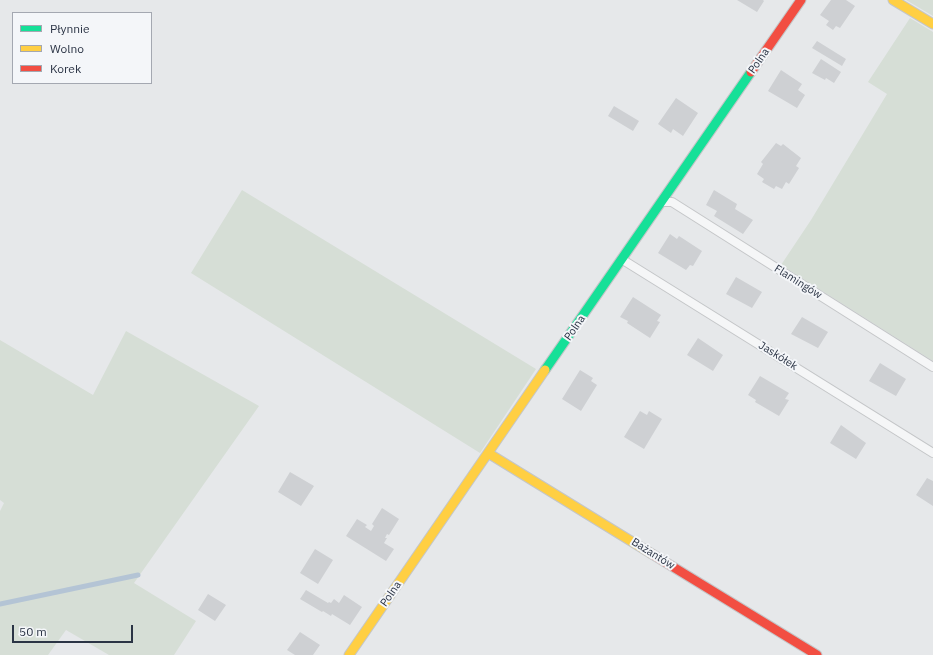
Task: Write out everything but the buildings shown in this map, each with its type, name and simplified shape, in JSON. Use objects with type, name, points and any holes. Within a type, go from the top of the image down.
[{"type":"street","name":"Polna","points":[[349,655],[801,0]]},
{"type":"street","points":[[893,0],[933,24]]},
{"type":"street","name":"Bażantów","points":[[488,453],[817,655]]},
{"type":"lane","name":"Flamingów","points":[[661,202],[672,202],[933,367]]},
{"type":"lane","name":"Jaskółek","points":[[622,260],[933,453]]},
{"type":"shaded area","points":[[906,0],[933,0],[933,16]]},
{"type":"shaded area","points":[[910,18],[933,32],[933,361],[781,265],[811,220],[887,94],[868,82]]},
{"type":"shaded area","points":[[242,190],[536,369],[480,453],[191,273]]},
{"type":"shaded area","points":[[126,331],[259,406],[134,583],[196,621],[174,655],[109,655],[66,630],[48,655],[0,655],[0,511],[4,503],[0,500],[0,340],[93,395]]},
{"type":"waterway","points":[[0,604],[138,575]]},
{"type":"traffic: fast","points":[[545,370],[751,72]]},
{"type":"traffic: slow","points":[[893,0],[933,24]]},
{"type":"traffic: slow","points":[[349,655],[545,370]]},
{"type":"traffic: slow","points":[[488,453],[652,554]]},
{"type":"traffic: jam","points":[[751,72],[801,0]]},
{"type":"traffic: jam","points":[[652,554],[817,655]]}]
